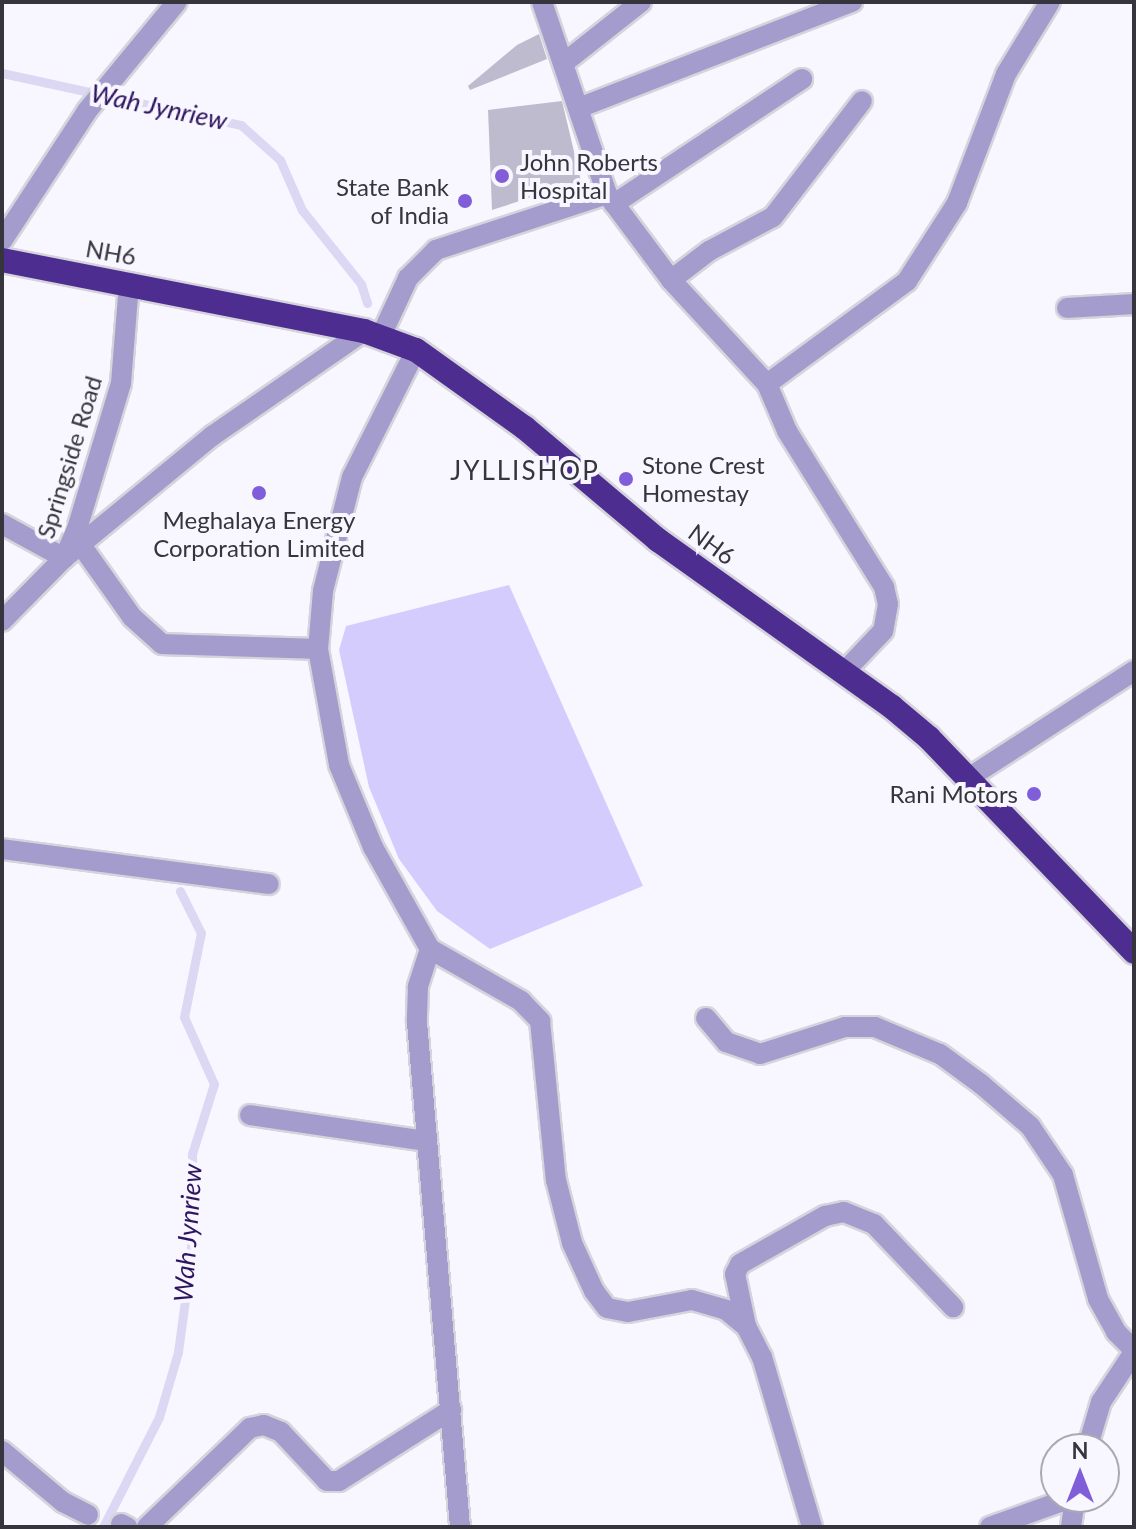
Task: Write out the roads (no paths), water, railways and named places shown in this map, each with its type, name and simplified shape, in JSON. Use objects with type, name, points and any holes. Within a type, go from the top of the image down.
[{"type":"highway","name":"NH6","points":[[2,260],[373,333],[416,350],[525,428],[658,540],[844,672],[929,738],[1134,952]]},
{"type":"street","points":[[2,241],[87,111],[177,2]]},
{"type":"street","points":[[542,2],[611,199],[671,280],[767,384],[787,431],[884,587],[888,604],[883,631],[844,672]]},
{"type":"street","points":[[565,62],[641,2]]},
{"type":"street","points":[[581,107],[852,2]]},
{"type":"street","points":[[767,384],[907,281],[957,203],[1006,74],[1050,2]]},
{"type":"street","points":[[72,552],[212,436],[373,333],[408,278],[436,250],[611,199],[802,79]]},
{"type":"street","points":[[671,280],[709,251],[773,217],[862,101]]},
{"type":"street","name":"Springside Road","points":[[2,621],[72,552],[121,383],[129,283]]},
{"type":"street","points":[[1067,308],[1134,304]]},
{"type":"street","points":[[416,350],[352,477],[323,591],[318,649],[339,765],[373,847],[430,949],[521,1001],[540,1021],[556,1180],[572,1243],[607,1308],[628,1312],[692,1300],[726,1310],[746,1326]]},
{"type":"street","points":[[2,524],[72,552],[132,617],[162,644],[318,649]]},
{"type":"street","points":[[967,779],[1134,671]]},
{"type":"street","points":[[2,849],[269,884]]},
{"type":"street","points":[[430,949],[418,987],[427,1141],[460,1527]]},
{"type":"street","points":[[706,1018],[726,1042],[760,1054],[845,1027],[875,1027],[940,1054],[1030,1126],[1056,1164],[1073,1200],[1101,1308],[1134,1351],[1101,1402],[1092,1433]]},
{"type":"street","points":[[250,1115],[427,1141]]},
{"type":"street","points":[[812,1527],[762,1357],[746,1326],[735,1274],[740,1264],[825,1216],[844,1212],[874,1224],[953,1307]]},
{"type":"street","points":[[147,1527],[250,1428],[264,1425],[281,1432],[327,1481],[339,1481],[451,1410]]},
{"type":"street","points":[[2,1451],[63,1502],[88,1515]]},
{"type":"street","points":[[990,1527],[1040,1509]]},
{"type":"waterway","name":"Wah Jynriew","points":[[2,73],[241,125],[280,160],[302,210],[361,284],[367,303]]},
{"type":"waterway","name":"Wah Jynriew","points":[[103,1527],[159,1417],[178,1352],[191,1256],[192,1154],[214,1084],[184,1017],[201,933],[180,891]]},
{"type":"place","name":"John Roberts Hospital","points":[[502,176]]},
{"type":"place","name":"State Bank of India","points":[[465,201]]},
{"type":"place","name":"Stone Crest Homestay","points":[[626,479]]},
{"type":"place","name":"Meghalaya Energy Corporation Limited","points":[[259,493]]},
{"type":"place","name":"Rani Motors","points":[[1034,794]]},
{"type":"district","name":"JYLLISHOP","points":[[525,471]]}]
